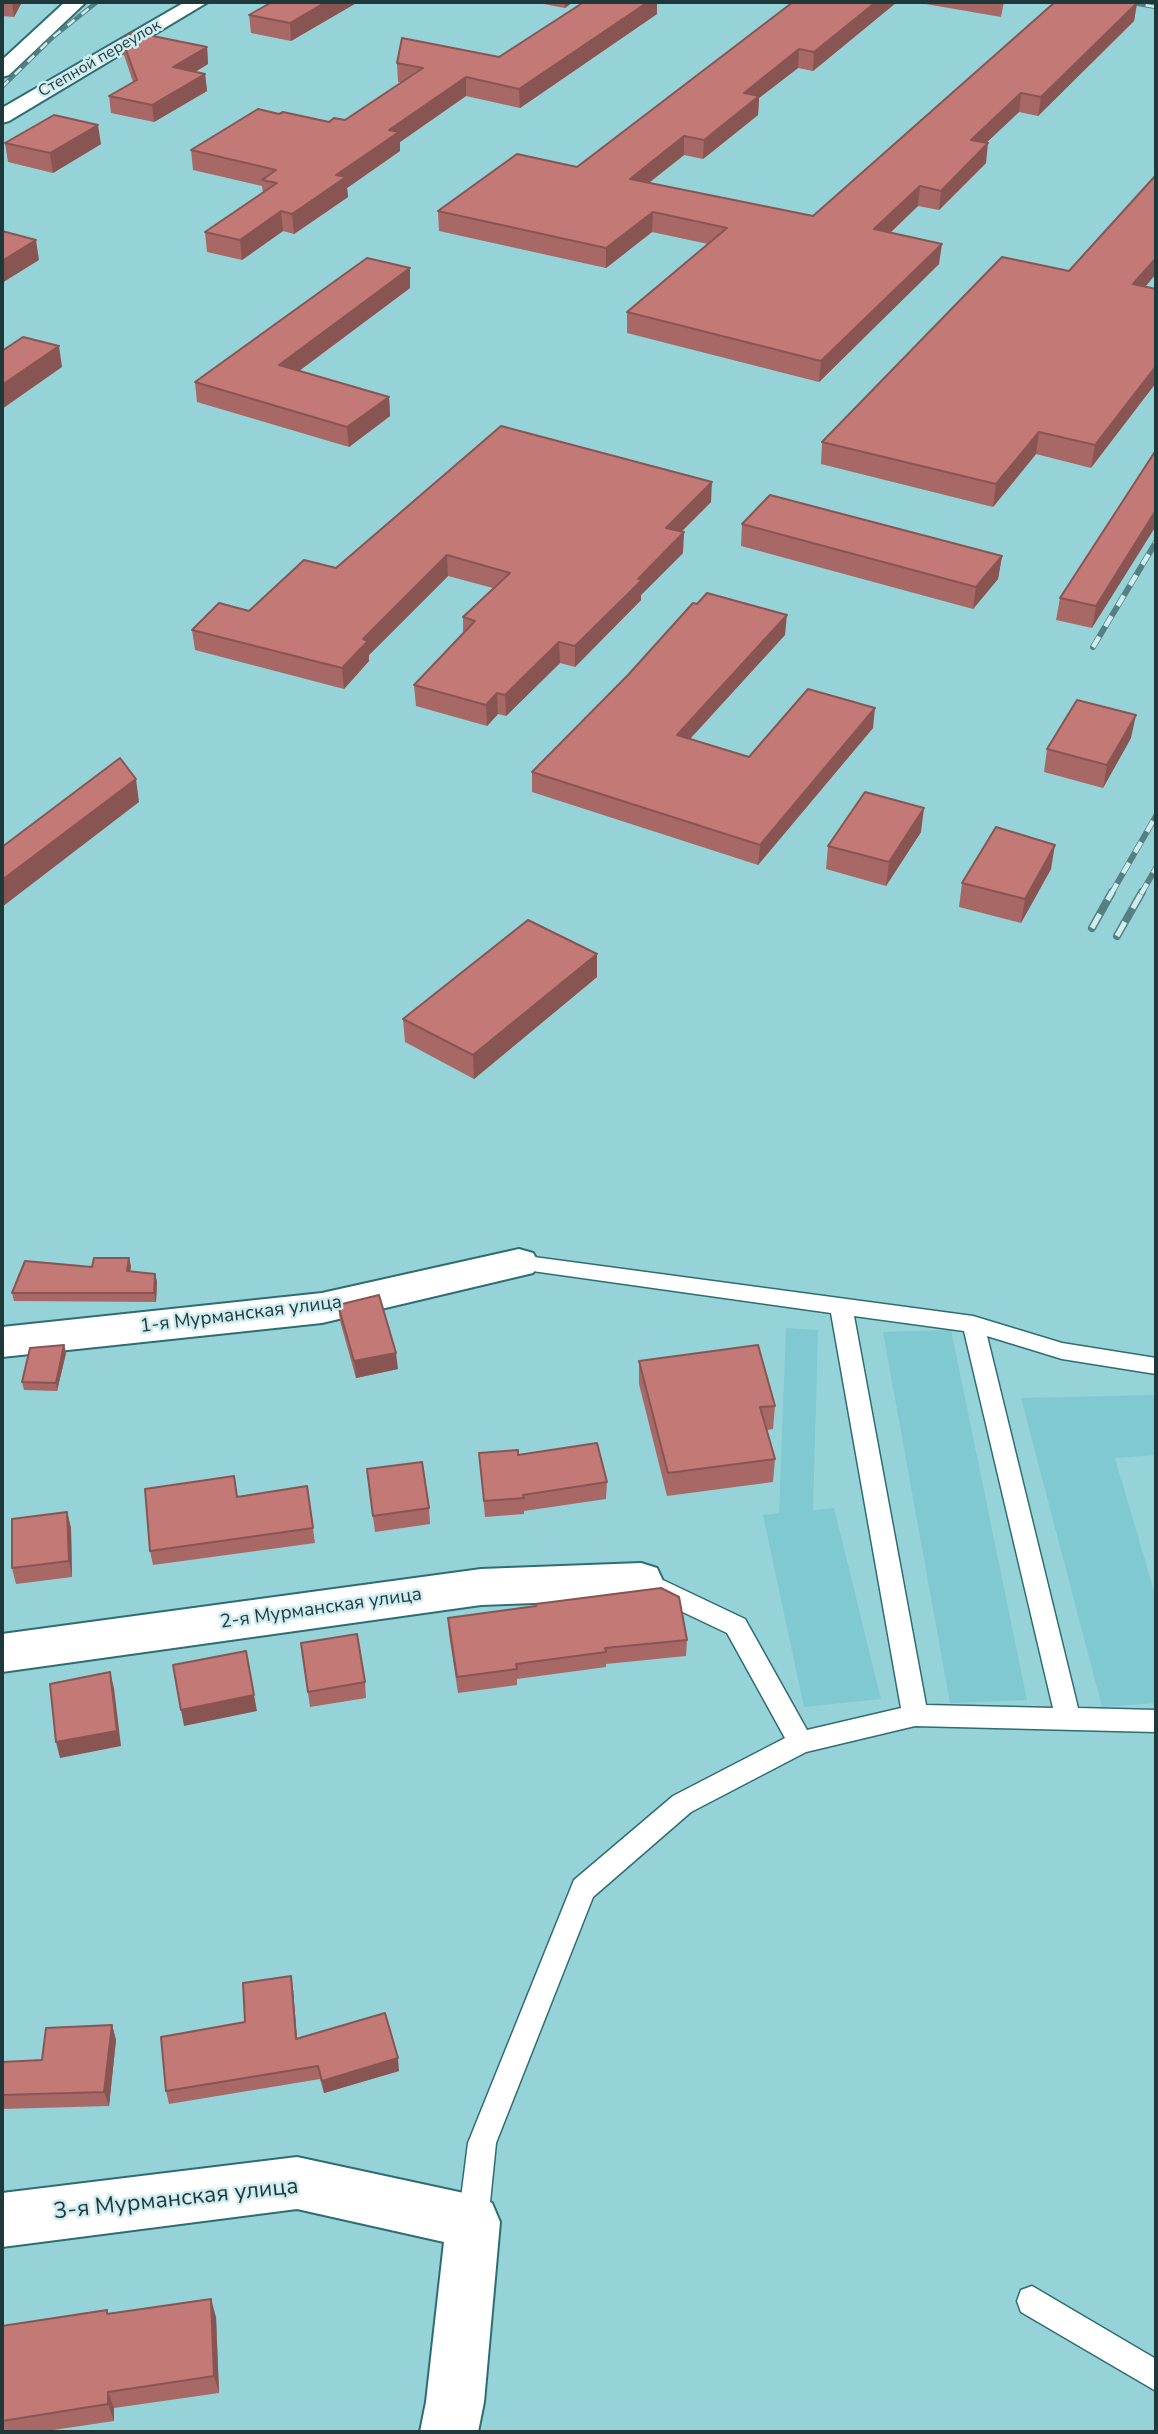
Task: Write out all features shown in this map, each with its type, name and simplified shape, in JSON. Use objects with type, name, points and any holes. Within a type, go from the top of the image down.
[{"type":"street","points":[[5,65],[76,2]]},
{"type":"street","name":"Степной переулок","points":[[2,117],[198,2]]},
{"type":"street","name":"1-я Мурманская улица","points":[[2,1342],[321,1308],[519,1263]]},
{"type":"street","name":"2-я Мурманская улица","points":[[2,1653],[481,1587],[641,1581]]},
{"type":"street","name":"3-я Мурманская улица","points":[[2,2220],[297,2183],[473,2222]]},
{"type":"street","points":[[449,2432],[455,2402],[473,2222]]},
{"type":"lane","points":[[130,42],[155,46]]},
{"type":"lane","points":[[519,1263],[973,1324],[1062,1351],[1156,1366]]},
{"type":"lane","points":[[841,1307],[915,1715]]},
{"type":"lane","points":[[973,1324],[1068,1718]]},
{"type":"lane","points":[[641,1581],[736,1626],[801,1742]]},
{"type":"lane","points":[[473,2222],[482,2143],[583,1889],[682,1804],[801,1742],[915,1715],[1156,1721]]},
{"type":"lane","points":[[1032,2301],[1156,2376]]},
{"type":"shaded area","points":[[786,1328],[818,1330],[813,1510],[834,1508],[881,1699],[804,1707],[763,1515],[779,1513]]},
{"type":"shaded area","points":[[951,1330],[1027,1700],[950,1703],[883,1332]]},
{"type":"shaded area","points":[[1156,1395],[1156,1455],[1115,1458],[1156,1598],[1156,1703],[1102,1707],[1021,1398]]},
{"type":"building","points":[[272,2],[326,2],[290,23],[249,15]]},
{"type":"building","points":[[584,2],[648,2],[519,89],[466,77],[389,130],[399,132],[336,175],[346,177],[292,214],[281,211],[240,240],[205,232],[277,183],[262,180],[276,170],[191,150],[258,109],[329,122],[334,118],[345,120],[423,68],[397,63],[402,38],[499,57]]},
{"type":"building","points":[[793,2],[876,2],[814,52],[799,49],[744,93],[759,96],[704,140],[684,136],[630,179],[813,216],[1055,2],[1137,3],[1041,97],[1021,93],[971,140],[988,143],[941,191],[920,186],[874,229],[942,244],[821,361],[627,312],[727,228],[653,212],[606,248],[438,211],[517,154],[577,167]]},
{"type":"building","points":[[133,32],[207,47],[173,67],[205,74],[152,105],[109,96],[137,80],[122,39]]},
{"type":"building","points":[[54,115],[98,125],[50,153],[5,143]]},
{"type":"building","points":[[1156,175],[1156,258],[1133,284],[1156,289],[1156,366],[1095,445],[1039,432],[996,484],[822,442],[1002,257],[1069,271]]},
{"type":"building","points":[[2,231],[36,240],[2,261]]},
{"type":"building","points":[[367,258],[410,268],[279,365],[389,397],[347,427],[195,382]]},
{"type":"building","points":[[23,337],[59,346],[2,385],[2,351]]},
{"type":"building","points":[[501,426],[712,482],[666,528],[684,532],[638,579],[642,580],[575,646],[559,642],[505,695],[497,693],[486,705],[414,685],[475,621],[463,617],[510,573],[447,555],[363,639],[368,641],[342,668],[192,630],[219,603],[249,611],[304,560],[336,568]]},
{"type":"building","points":[[1156,450],[1156,510],[1096,606],[1060,598]]},
{"type":"building","points":[[770,495],[1002,556],[976,587],[742,524]]},
{"type":"building","points":[[707,593],[787,615],[677,735],[749,757],[808,689],[875,708],[760,845],[532,772],[628,675],[693,603],[697,604]]},
{"type":"building","points":[[1077,700],[1136,715],[1107,765],[1047,749]]},
{"type":"building","points":[[120,758],[136,779],[2,880],[2,847]]},
{"type":"building","points":[[865,792],[924,808],[889,862],[828,846]]},
{"type":"building","points":[[996,827],[1055,845],[1025,899],[962,883]]},
{"type":"building","points":[[528,920],[597,954],[473,1055],[403,1019]]},
{"type":"building","points":[[94,1258],[129,1258],[127,1271],[155,1274],[154,1293],[12,1293],[25,1261],[92,1267]]},
{"type":"building","points":[[379,1295],[396,1353],[354,1361],[338,1305]]},
{"type":"building","points":[[64,1345],[56,1383],[22,1382],[30,1348]]},
{"type":"building","points":[[758,1345],[775,1406],[760,1407],[775,1459],[668,1473],[639,1361]]},
{"type":"building","points":[[597,1443],[607,1482],[523,1495],[524,1498],[484,1501],[479,1453],[518,1450],[518,1455]]},
{"type":"building","points":[[422,1462],[429,1508],[373,1516],[367,1469]]},
{"type":"building","points":[[234,1476],[237,1497],[307,1486],[313,1528],[150,1551],[145,1489]]},
{"type":"building","points":[[67,1512],[69,1561],[12,1568],[12,1519]]},
{"type":"building","points":[[661,1588],[679,1597],[687,1640],[605,1648],[606,1652],[516,1664],[517,1669],[457,1677],[448,1618]]},
{"type":"building","points":[[357,1634],[365,1682],[308,1692],[301,1643]]},
{"type":"building","points":[[246,1651],[254,1695],[181,1710],[173,1665]]},
{"type":"building","points":[[110,1672],[117,1731],[56,1742],[50,1684]]},
{"type":"building","points":[[291,1976],[296,2039],[385,2013],[398,2058],[322,2081],[318,2066],[166,2091],[161,2037],[245,2022],[243,1983]]},
{"type":"building","points":[[112,2025],[104,2092],[2,2095],[2,2062],[42,2060],[46,2028]]},
{"type":"building","points":[[211,2299],[214,2376],[108,2392],[108,2404],[2,2421],[2,2326],[107,2310],[107,2314]]},
{"type":"railway","points":[[2,87],[53,37],[97,2]]},
{"type":"railway","points":[[1128,2],[1156,7]]},
{"type":"railway","points":[[1093,647],[1156,542]]},
{"type":"railway","points":[[1111,894],[1156,816]]},
{"type":"railway","points":[[1141,894],[1156,868]]},
{"type":"railway","points":[[1092,928],[1112,892]]},
{"type":"railway","points":[[1117,936],[1142,892]]}]
